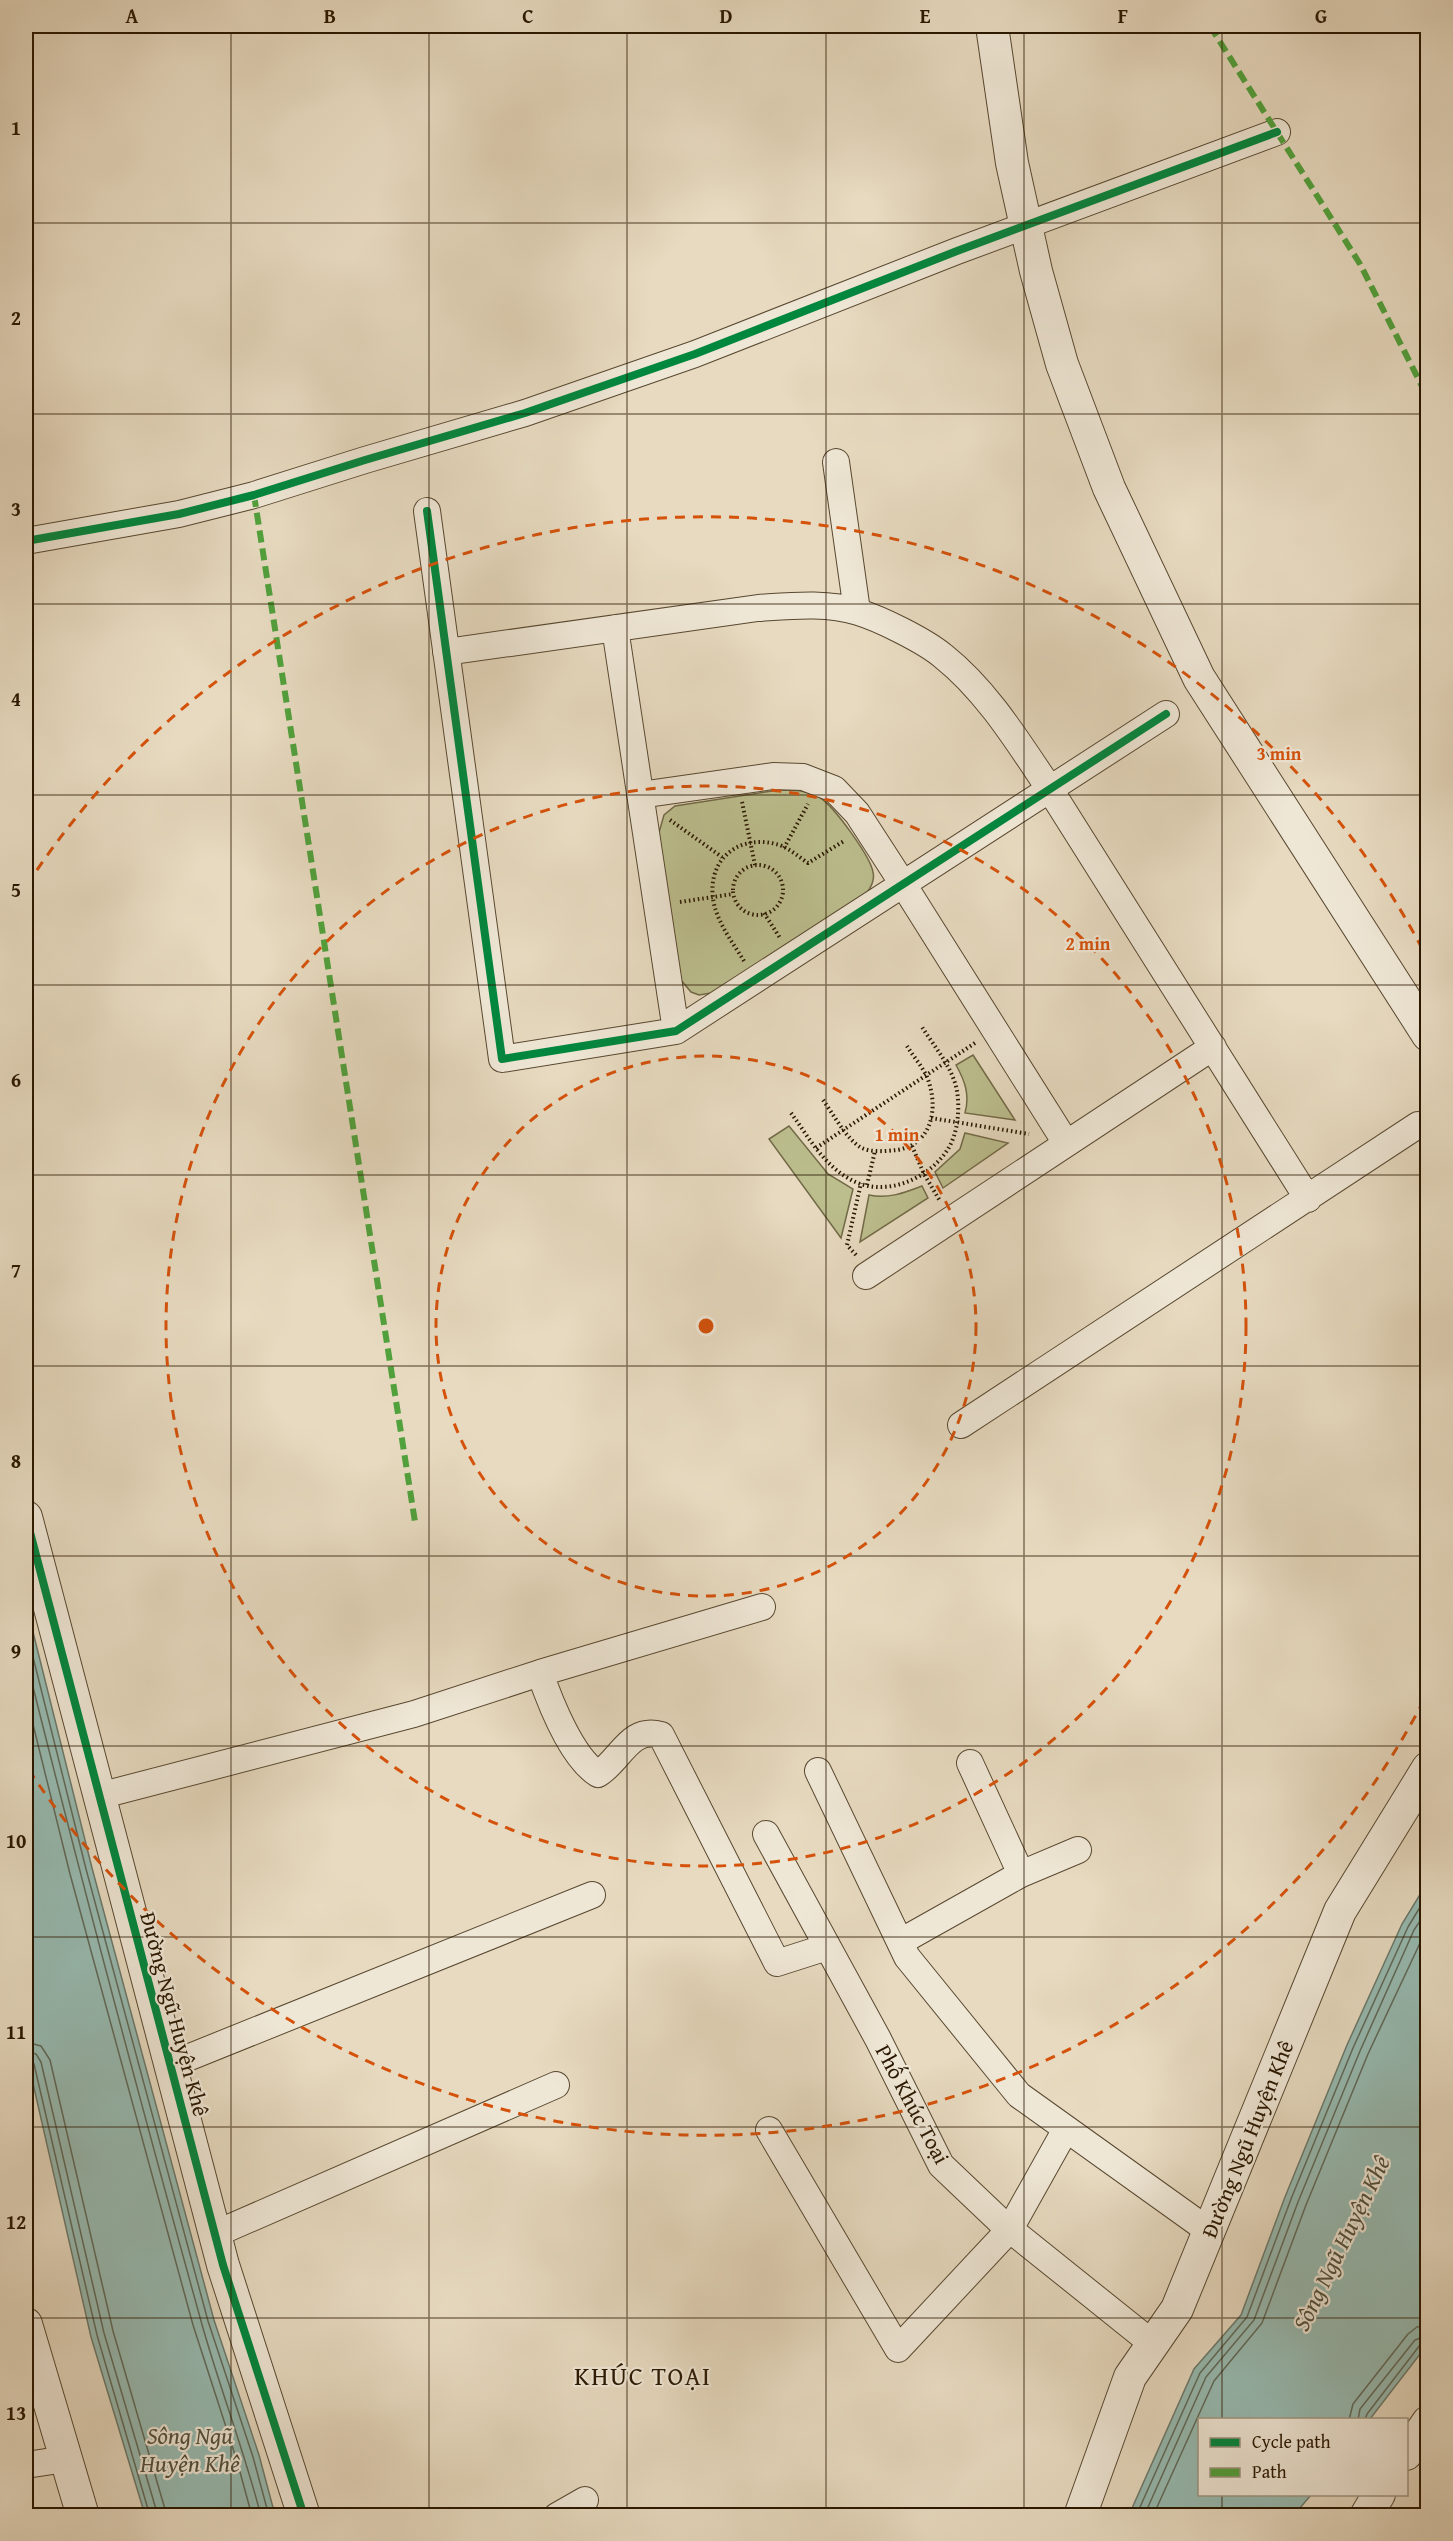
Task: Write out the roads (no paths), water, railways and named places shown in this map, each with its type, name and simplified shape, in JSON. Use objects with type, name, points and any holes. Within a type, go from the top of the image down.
[{"type":"street","points":[[992,26],[1012,163],[1036,271],[1062,364],[1108,488],[1176,633],[1227,724],[1428,1035]]},
{"type":"street","points":[[26,541],[179,514],[255,495],[364,460],[525,414],[695,354],[1026,225],[1277,132]]},
{"type":"street","points":[[836,462],[857,611]]},
{"type":"street","points":[[426,511],[502,1059],[676,1031],[1166,714]]},
{"type":"street","points":[[446,652],[758,608],[808,605],[857,611],[943,655],[975,687],[1004,723],[1049,788],[1308,1199]]},
{"type":"street","points":[[615,628],[676,1031]]},
{"type":"street","points":[[640,795],[774,776],[804,777],[834,789],[857,813],[1066,1143]]},
{"type":"street","points":[[862,1267],[1066,1143],[1213,1047]]},
{"type":"street","points":[[961,1425],[1418,1125]]},
{"type":"street","name":"Đường Ngũ Huyện Khê","points":[[26,1517],[215,2234],[304,2516]]},
{"type":"street","points":[[99,1796],[414,1714],[540,1673],[762,1607]]},
{"type":"street","points":[[540,1673],[576,1754],[588,1768],[598,1774],[606,1769],[637,1736],[649,1731],[661,1735],[777,1963],[828,1947]]},
{"type":"street","points":[[970,1763],[1021,1874]]},
{"type":"street","name":"Đường Ngũ Huyện Khê","points":[[1080,2516],[1130,2377],[1177,2309],[1340,1911],[1428,1768]]},
{"type":"street","points":[[818,1771],[907,1957],[1018,2095],[1209,2231]]},
{"type":"street","name":"Phố Khúc Toại","points":[[766,1833],[878,2039],[941,2165],[1010,2229],[1153,2344]]},
{"type":"street","points":[[900,1942],[1021,1874],[1078,1850]]},
{"type":"street","points":[[170,2065],[592,1895]]},
{"type":"street","points":[[215,2234],[556,2085]]},
{"type":"street","points":[[769,2130],[898,2349],[1010,2229],[1065,2129]]},
{"type":"street","points":[[26,2324],[83,2516]]},
{"type":"street","points":[[1408,2452],[1428,2422]]},
{"type":"street","points":[[26,2465],[66,2459]]},
{"type":"street","points":[[1366,2516],[1378,2496]]},
{"type":"street","points":[[557,2516],[585,2500]]},
{"type":"water","name":"Sông Ngũ Huyện Khê","points":[[26,1604],[92,1868],[214,2320],[259,2455],[275,2515],[145,2515],[91,2337],[26,2053]]},
{"type":"water","name":"Sông Ngũ Huyện Khê","points":[[1427,1883],[1427,2345],[1371,2418],[1198,2418],[1198,2496],[1310,2496],[1294,2515],[1129,2515],[1194,2369],[1241,2315],[1285,2197],[1347,2045],[1402,1924]]},
{"type":"district","name":"KHÚC TOẠI","points":[[643,2375]]}]
